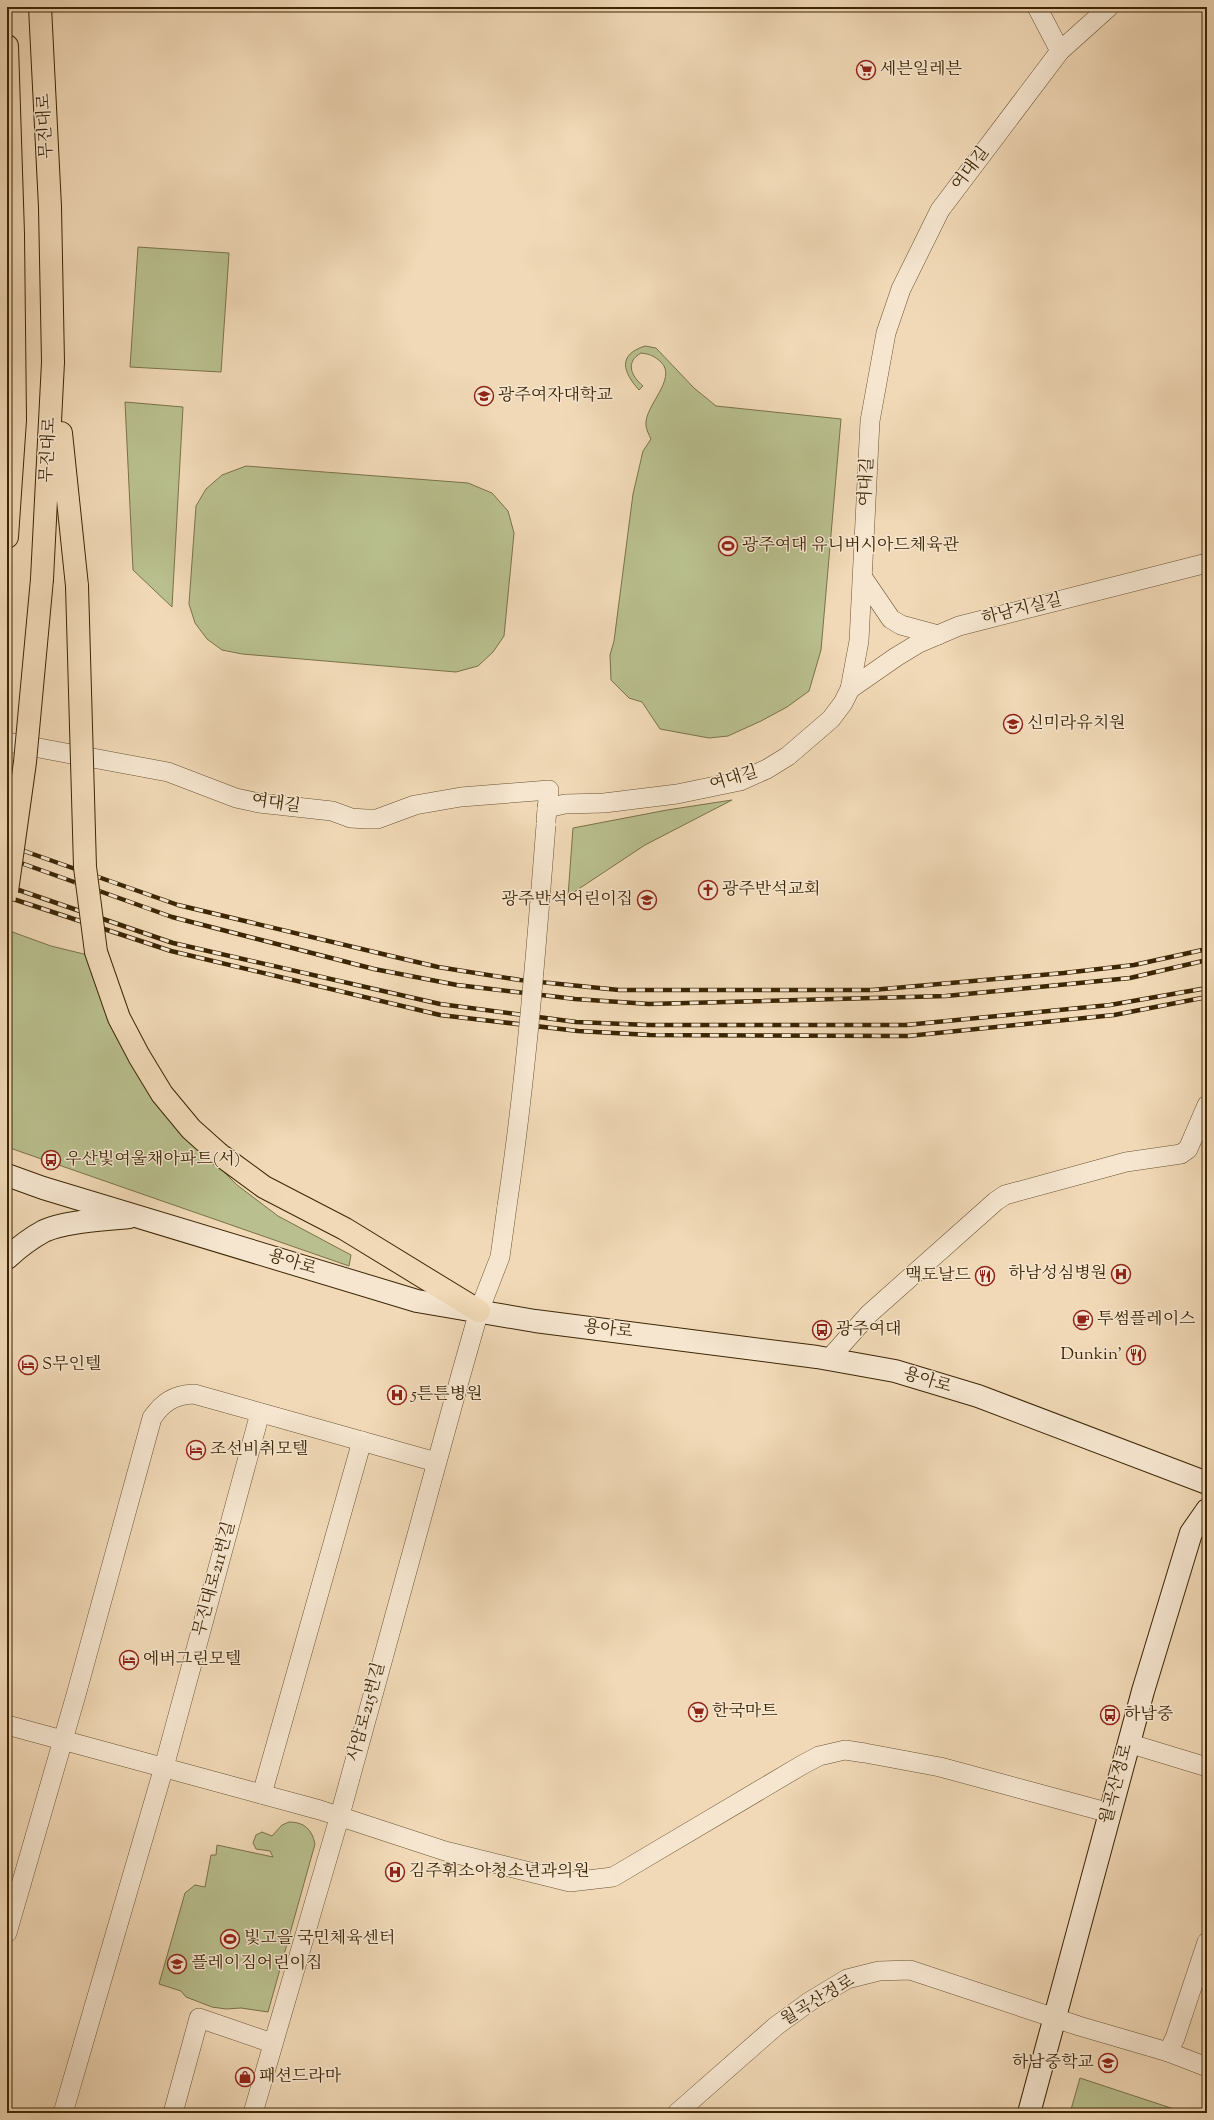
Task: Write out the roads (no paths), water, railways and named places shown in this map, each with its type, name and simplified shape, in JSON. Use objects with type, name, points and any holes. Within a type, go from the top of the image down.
[{"type":"highway","name":"무진대로","points":[[7,891],[25,762],[42,579],[53,362],[50,207],[40,7]]},
{"type":"highway","name":"무진대로","points":[[7,46],[13,234],[15,420],[7,537]]},
{"type":"highway","points":[[7,290],[13,234]]},
{"type":"highway","points":[[53,362],[77,586],[85,867],[96,952],[119,1018],[139,1056],[162,1094],[191,1129],[219,1154],[264,1187],[345,1229],[479,1311]]},
{"type":"main road","name":"용아로","points":[[7,1175],[43,1188],[417,1301],[535,1321],[829,1359],[895,1371],[978,1396],[1207,1483]]},
{"type":"main road","points":[[7,1258],[19,1247],[45,1231],[79,1223],[138,1216]]},
{"type":"main road","name":"월곡산정로","points":[[1029,2113],[1128,1743],[1191,1533],[1207,1510]]},
{"type":"street","points":[[1038,7],[1060,51]]},
{"type":"street","name":"여대길","points":[[7,742],[74,756],[168,772],[236,798],[259,803],[332,811],[351,818],[366,819],[377,819],[415,806],[461,797],[547,808],[677,794],[740,781],[767,769],[788,756],[812,737],[831,719],[843,703],[850,688],[859,642],[870,420],[886,333],[901,289],[940,210],[1060,51],[1109,7]]},
{"type":"street","name":"하남지실길","points":[[850,688],[896,656],[959,626],[1207,563]]},
{"type":"street","points":[[863,578],[892,619],[901,625],[938,635]]},
{"type":"street","name":"사암로215번길","points":[[253,2113],[272,2043],[340,1815],[436,1462],[479,1311],[500,1257],[521,1113],[531,1020],[547,808]]},
{"type":"street","points":[[829,1359],[869,1314],[996,1201],[1005,1195],[1126,1162],[1181,1154],[1188,1149],[1207,1105]]},
{"type":"street","points":[[7,1933],[152,1418],[159,1408],[169,1399],[181,1395],[194,1394],[436,1462]]},
{"type":"street","name":"무진대로211번길","points":[[62,2113],[164,1768],[260,1413]]},
{"type":"street","points":[[262,1794],[362,1441]]},
{"type":"street","points":[[7,1725],[340,1815],[444,1851],[570,1882],[613,1877],[802,1765],[819,1756],[845,1750],[940,1767],[1110,1813]]},
{"type":"street","points":[[1128,1743],[1207,1767]]},
{"type":"street","points":[[1168,2052],[1175,2038],[1207,1943]]},
{"type":"street","name":"월곡산정로","points":[[677,2113],[776,2026],[804,2006],[847,1979],[879,1970],[910,1970],[1054,2018]]},
{"type":"street","points":[[173,2113],[199,2018],[272,2043]]},
{"type":"street","points":[[1054,2018],[1168,2052],[1207,2067]]},
{"type":"railway","points":[[7,845],[178,905],[391,956],[438,967],[520,980],[619,990],[872,990],[1064,973],[1134,965],[1207,949]]},
{"type":"railway","points":[[7,858],[172,917],[374,969],[457,985],[575,999],[649,1004],[946,996],[1130,978],[1207,960]]},
{"type":"railway","points":[[7,886],[173,943],[440,1004],[576,1022],[648,1025],[906,1025],[1110,1005],[1207,988]]},
{"type":"railway","points":[[7,897],[171,951],[440,1015],[578,1031],[650,1035],[908,1036],[1114,1015],[1207,997]]},
{"type":"place","name":"세븐일레븐","points":[[866,70]]},
{"type":"place","name":"광주여자대학교","points":[[484,396]]},
{"type":"place","name":"광주여대 유니버시아드체육관","points":[[728,546]]},
{"type":"place","name":"신미라유치원","points":[[1013,724]]},
{"type":"place","name":"광주반석교회","points":[[708,890]]},
{"type":"place","name":"광주반석어린이집","points":[[647,900]]},
{"type":"place","name":"우산빛여울채아파트(서)","points":[[51,1160]]},
{"type":"place","name":"하남성심병원","points":[[1121,1274]]},
{"type":"place","name":"맥도날드","points":[[985,1276]]},
{"type":"place","name":"투썸플레이스","points":[[1083,1320]]},
{"type":"place","name":"광주여대","points":[[822,1330]]},
{"type":"place","name":"Dunkin'","points":[[1136,1355]]},
{"type":"place","name":"S무인텔","points":[[28,1365]]},
{"type":"place","name":"5튼튼병원","points":[[397,1395]]},
{"type":"place","name":"조선비취모텔","points":[[196,1450]]},
{"type":"place","name":"에버그린모텔","points":[[129,1660]]},
{"type":"place","name":"한국마트","points":[[698,1712]]},
{"type":"place","name":"하남중","points":[[1110,1715]]},
{"type":"place","name":"김주휘소아청소년과의원","points":[[395,1872]]},
{"type":"place","name":"빛고을 국민체육센터","points":[[230,1939]]},
{"type":"place","name":"플레이짐어린이집","points":[[177,1964]]},
{"type":"place","name":"하남중학교","points":[[1108,2063]]},
{"type":"place","name":"패션드라마","points":[[245,2077]]}]
